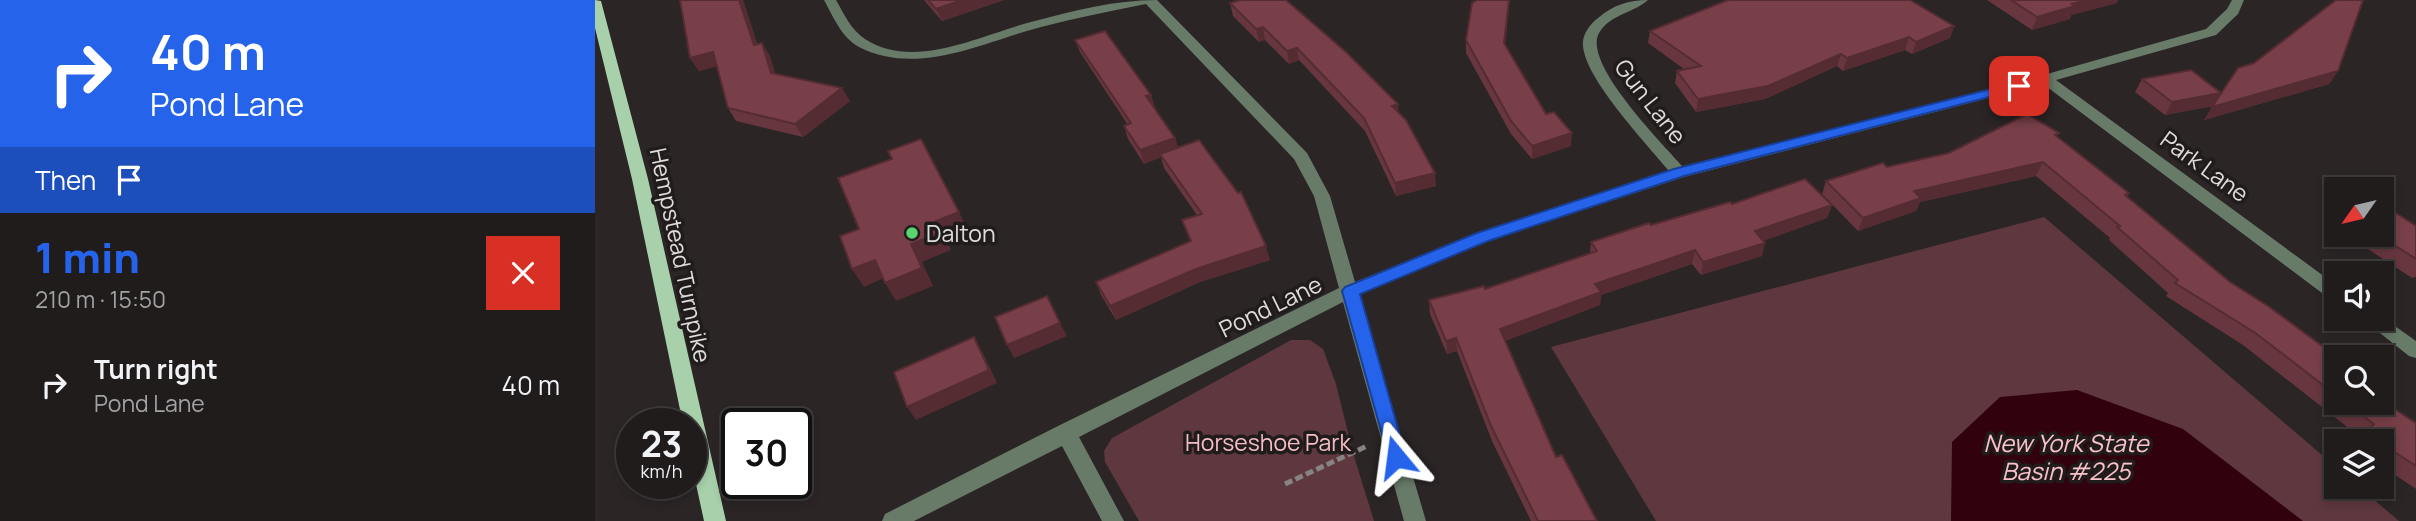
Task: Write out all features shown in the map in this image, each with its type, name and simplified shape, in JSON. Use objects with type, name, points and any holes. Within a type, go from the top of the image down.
[{"type":"main road","name":"Hempstead Turnpike","points":[[595,1],[640,179],[715,521]]},
{"type":"street","points":[[830,0],[850,34],[864,44],[895,54],[946,50],[1035,25],[1145,0]]},
{"type":"street","points":[[1150,0],[1301,157],[1322,197],[1415,521]]},
{"type":"street","name":"Gun Lane","points":[[1642,0],[1618,11],[1598,25],[1589,43],[1592,62],[1620,102],[1679,173]]},
{"type":"street","name":"Pond Lane","points":[[893,521],[1065,432],[1350,291],[1482,237],[1679,173],[2045,79],[2211,32],[2233,10],[2238,0]]},
{"type":"street","name":"Park Lane","points":[[2045,79],[2324,285]]},
{"type":"street","points":[[2388,331],[2416,351]]},
{"type":"street","points":[[1065,432],[1113,521]]},
{"type":"path","points":[[1286,484],[1390,435]]},
{"type":"green space","points":[[2044,217],[2324,457],[2324,499],[2373,499],[2399,521],[1656,521],[1551,347]]},
{"type":"green space","name":"Horseshoe Park","points":[[1291,340],[1310,340],[1323,349],[1336,384],[1374,521],[1139,521],[1105,462],[1104,451],[1112,438]]},
{"type":"water","name":"New York State Basin #225","points":[[2077,390],[2183,429],[2303,521],[1951,521],[1952,442],[2000,397]]},
{"type":"building","points":[[680,0],[739,0],[754,45],[762,43],[771,73],[842,88],[795,124],[728,108],[713,52],[690,58]]},
{"type":"building","points":[[928,0],[962,0],[936,9]]},
{"type":"building","points":[[1240,0],[1286,0],[1346,52],[1398,104],[1392,106],[1406,120],[1435,173],[1395,183],[1364,118],[1297,48],[1287,51],[1263,27],[1256,29],[1230,3]]},
{"type":"building","points":[[1477,0],[1509,0],[1504,43],[1546,114],[1554,112],[1572,133],[1532,146],[1511,121],[1466,40],[1472,3]]},
{"type":"building","points":[[1728,0],[1910,0],[1954,26],[1916,42],[1909,37],[1847,58],[1841,54],[1768,86],[1698,99],[1677,71],[1701,66],[1650,31]]},
{"type":"building","points":[[2011,0],[2087,0],[2037,17]]},
{"type":"building","points":[[2336,0],[2363,0],[2338,71],[2212,107],[2238,68],[2254,63]]},
{"type":"building","points":[[1105,31],[1151,95],[1146,96],[1175,138],[1140,150],[1124,126],[1131,123],[1075,40]]},
{"type":"building","points":[[2191,70],[2221,93],[2172,102],[2142,79]]},
{"type":"building","points":[[2027,114],[2059,133],[2055,135],[2129,193],[2125,195],[2230,282],[2324,347],[2324,386],[2254,332],[2175,283],[2178,280],[2117,227],[2120,226],[2043,162],[1914,191],[1921,198],[1863,218],[1826,181],[1883,163],[1887,167],[1949,153]]},
{"type":"building","name":"Dalton","points":[[921,139],[959,212],[936,221],[942,232],[911,244],[922,268],[885,283],[875,260],[852,269],[840,236],[859,229],[838,178],[892,159],[888,151]]},
{"type":"building","points":[[1199,140],[1238,193],[1241,192],[1266,246],[1196,269],[1110,306],[1096,282],[1191,241],[1182,220],[1202,214],[1160,154]]},
{"type":"building","points":[[1805,179],[1832,205],[1755,231],[1765,243],[1703,262],[1695,250],[1595,284],[1601,292],[1500,329],[1556,457],[1562,455],[1597,521],[1538,521],[1492,428],[1456,338],[1446,341],[1429,300],[1484,286],[1485,289],[1597,251],[1591,242],[1649,223],[1651,225],[1730,202],[1732,204]]},
{"type":"building","points":[[2394,212],[2416,226],[2416,259],[2394,245]]},
{"type":"building","points":[[1047,296],[1060,323],[1007,345],[995,317]]},
{"type":"building","points":[[974,337],[989,370],[907,407],[894,372]]},
{"type":"building","points":[[2394,409],[2416,423],[2416,466],[2394,452],[2394,429],[2369,429],[2374,424],[2362,415],[2394,415]]},
{"type":"place","name":"Dalton","points":[[912,233]]},
{"type":"route","points":[[1396,457],[1350,291],[1482,237],[1679,173],[2019,86]]}]
